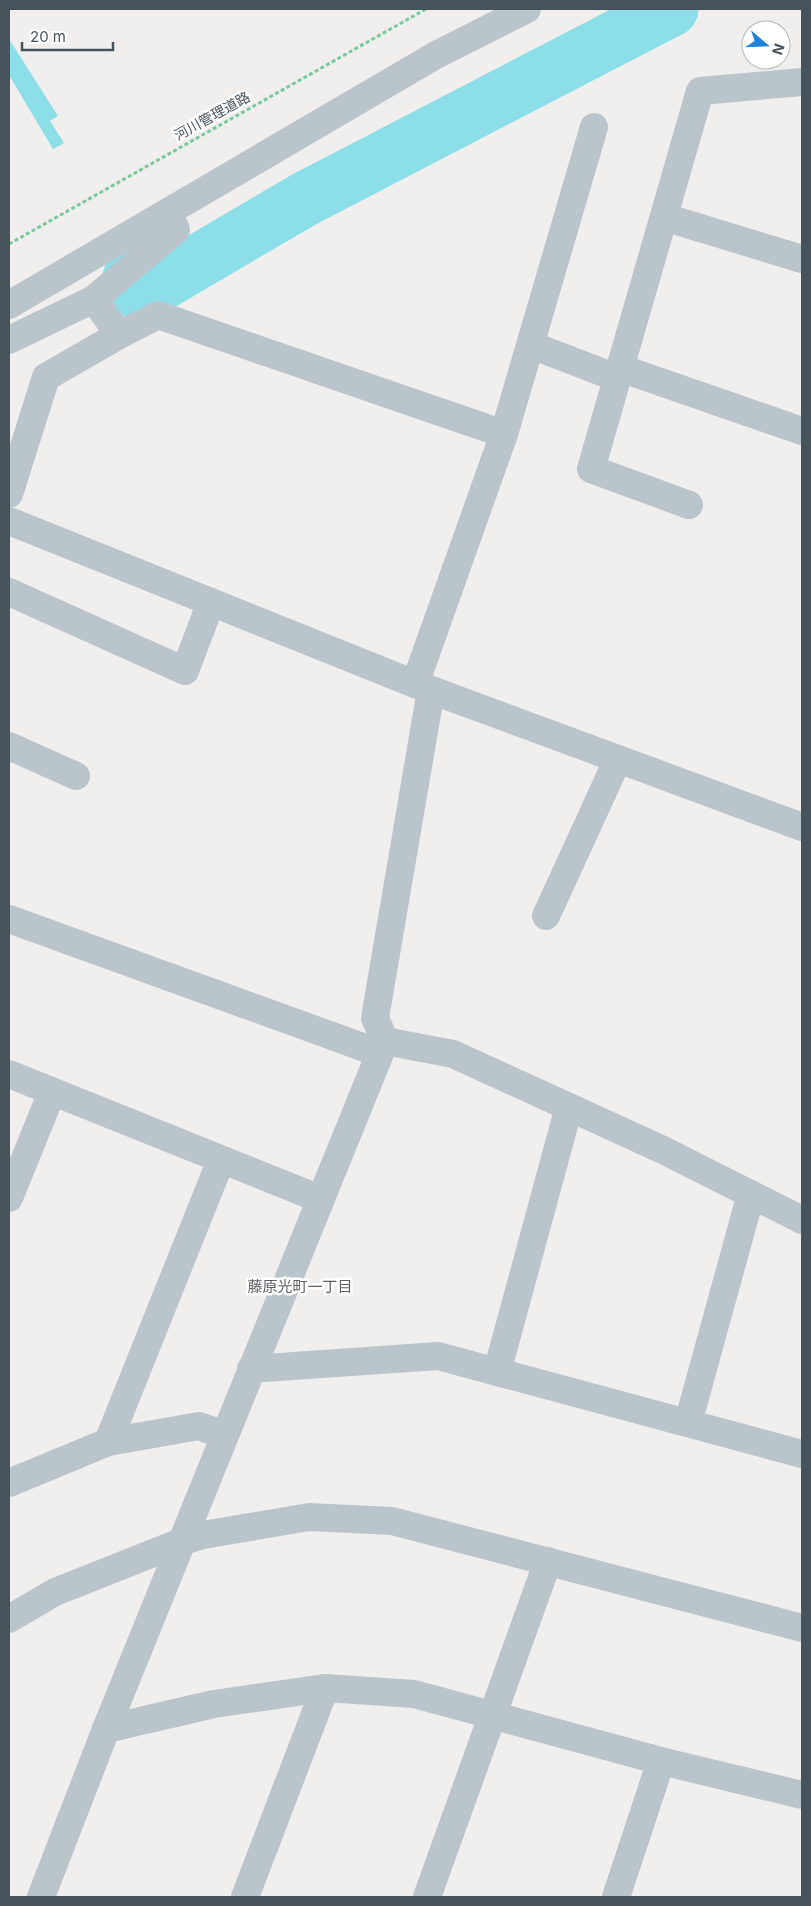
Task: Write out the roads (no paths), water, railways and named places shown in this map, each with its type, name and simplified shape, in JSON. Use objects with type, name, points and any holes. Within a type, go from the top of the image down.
[{"type":"street","points":[[9,305],[436,55],[527,9]]},
{"type":"street","points":[[689,505],[591,469],[700,90],[802,82]]},
{"type":"street","points":[[41,1897],[181,1542],[382,1047],[375,1018],[423,687],[504,434],[594,127]]},
{"type":"street","points":[[9,340],[94,299],[176,230],[168,212]]},
{"type":"street","points":[[664,217],[802,259]]},
{"type":"street","points":[[94,299],[119,335]]},
{"type":"street","points":[[9,494],[46,376],[158,315],[504,434]]},
{"type":"street","points":[[531,345],[802,431]]},
{"type":"street","points":[[9,521],[423,687],[802,827]]},
{"type":"street","points":[[9,592],[185,671],[211,602]]},
{"type":"street","points":[[9,746],[76,776]]},
{"type":"street","points":[[546,916],[618,759]]},
{"type":"street","points":[[9,919],[382,1047],[453,1054],[663,1150],[802,1220]]},
{"type":"street","points":[[9,1074],[320,1199]]},
{"type":"street","points":[[9,1198],[52,1092]]},
{"type":"street","points":[[497,1372],[569,1107]]},
{"type":"street","points":[[108,1442],[221,1160]]},
{"type":"street","points":[[688,1423],[751,1194]]},
{"type":"street","points":[[251,1369],[438,1356],[802,1454]]},
{"type":"street","points":[[9,1483],[108,1442],[199,1426],[224,1435]]},
{"type":"street","points":[[9,1618],[55,1592],[181,1542],[203,1535],[309,1517],[392,1521],[802,1628]]},
{"type":"street","points":[[428,1897],[548,1562]]},
{"type":"street","points":[[106,1729],[214,1704],[325,1688],[414,1694],[661,1761],[802,1795]]},
{"type":"street","points":[[245,1897],[325,1688]]},
{"type":"street","points":[[616,1897],[661,1761]]},
{"type":"water","points":[[9,39],[58,116],[50,121],[64,143],[53,149],[9,75]]},
{"type":"waterway","points":[[130,277],[141,295],[303,200],[671,9]]},
{"type":"district","name":"藤原光町一丁目","points":[[300,1287]]}]
